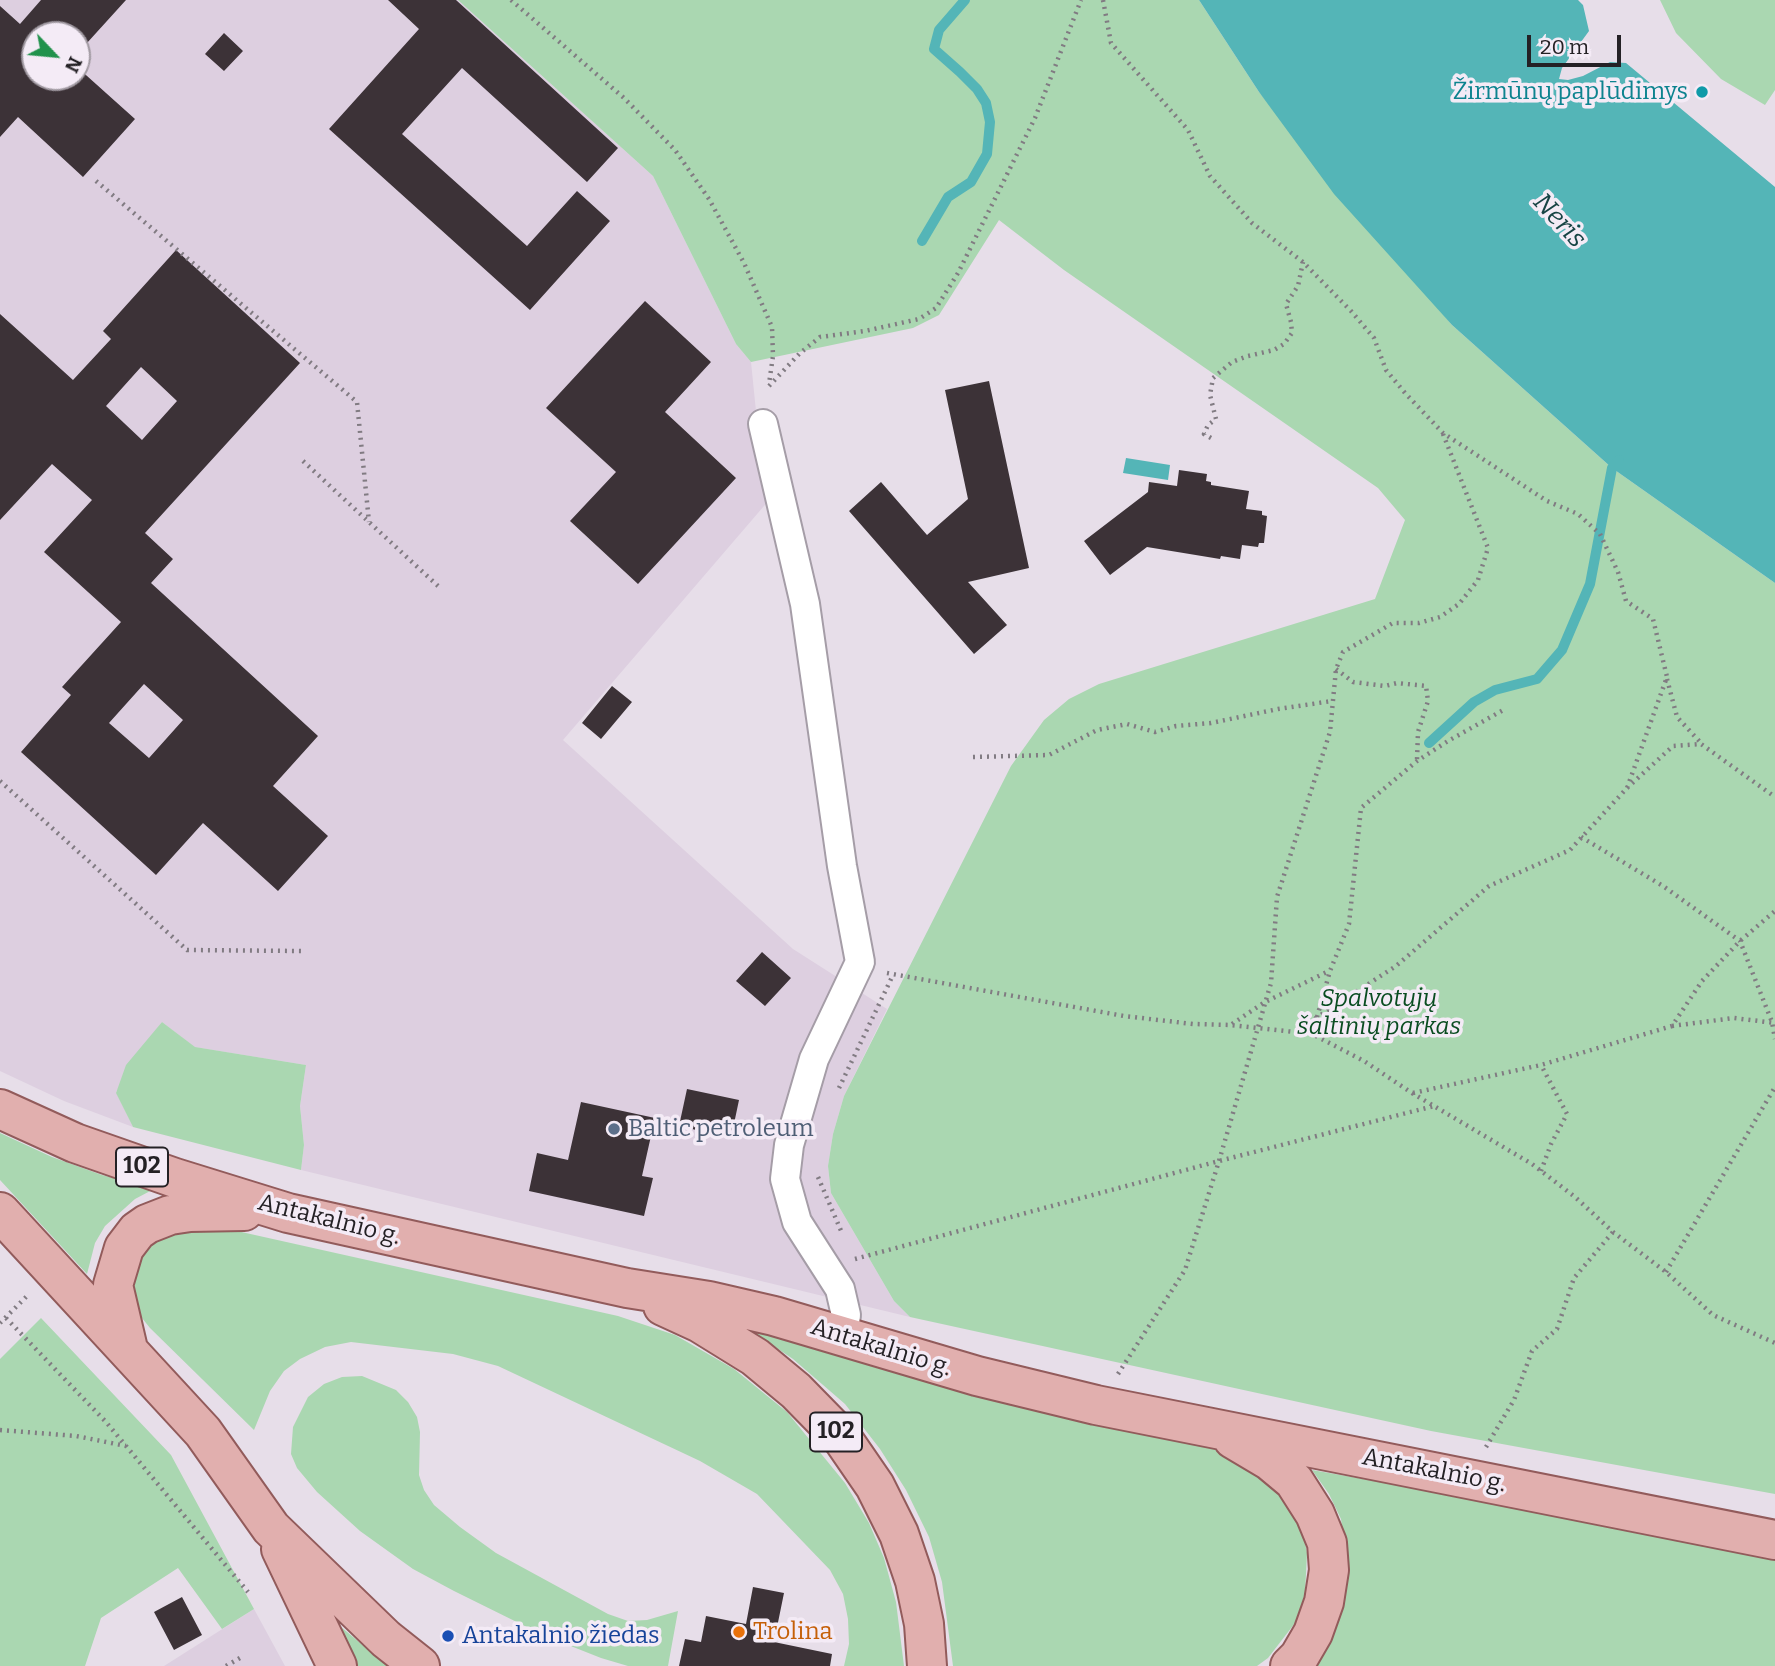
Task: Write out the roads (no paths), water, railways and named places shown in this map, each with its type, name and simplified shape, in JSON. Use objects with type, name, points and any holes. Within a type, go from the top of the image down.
[{"type":"main road","name":"Antakalnio g.","points":[[0,1109],[75,1143],[175,1178],[289,1213],[626,1288],[709,1301],[774,1316],[977,1376],[1096,1405],[1775,1540]]},
{"type":"main road","points":[[129,1354],[113,1285],[124,1248],[137,1231],[170,1215],[190,1212],[233,1210],[289,1213]]},
{"type":"main road","points":[[0,1212],[203,1432],[271,1528],[337,1666]]},
{"type":"main road","name":"102","points":[[626,1288],[701,1323],[755,1357],[796,1391],[842,1438],[875,1486],[899,1534],[915,1581],[924,1624],[928,1666]]},
{"type":"main road","points":[[1213,1427],[1270,1461],[1294,1481],[1315,1514],[1328,1543],[1329,1570],[1324,1602],[1313,1633],[1299,1657],[1290,1666]]},
{"type":"main road","points":[[271,1528],[386,1639],[420,1666]]},
{"type":"street","points":[[763,424],[805,604],[842,866],[860,962],[851,976],[814,1059],[789,1144],[785,1179],[797,1222],[840,1289],[846,1315],[842,1336]]},
{"type":"water","name":"Neris","points":[[1199,0],[1578,0],[1583,5],[1589,31],[1562,68],[1559,79],[1568,80],[1583,76],[1610,62],[1626,63],[1775,187],[1775,583],[1612,468],[1452,325],[1334,194],[1259,92]]},
{"type":"water","points":[[1126,458],[1170,465],[1168,480],[1123,473]]},
{"type":"waterway","points":[[922,241],[948,197],[971,182],[987,154],[990,122],[986,103],[977,89],[934,49],[939,30],[965,0]]},
{"type":"waterway","points":[[1429,743],[1474,702],[1495,690],[1537,679],[1562,650],[1590,584],[1612,468],[1619,460]]},
{"type":"place","name":"Žirmūnų paplūdimys","points":[[1702,92]]},
{"type":"place","name":"Baltic petroleum","points":[[614,1129]]},
{"type":"place","name":"Trolina","points":[[739,1632]]},
{"type":"place","name":"Antakalnio žiedas","points":[[448,1636]]},
{"type":"park label","name":"Spalvotųjų šaltinių parkas","points":[[1379,1013]]}]
